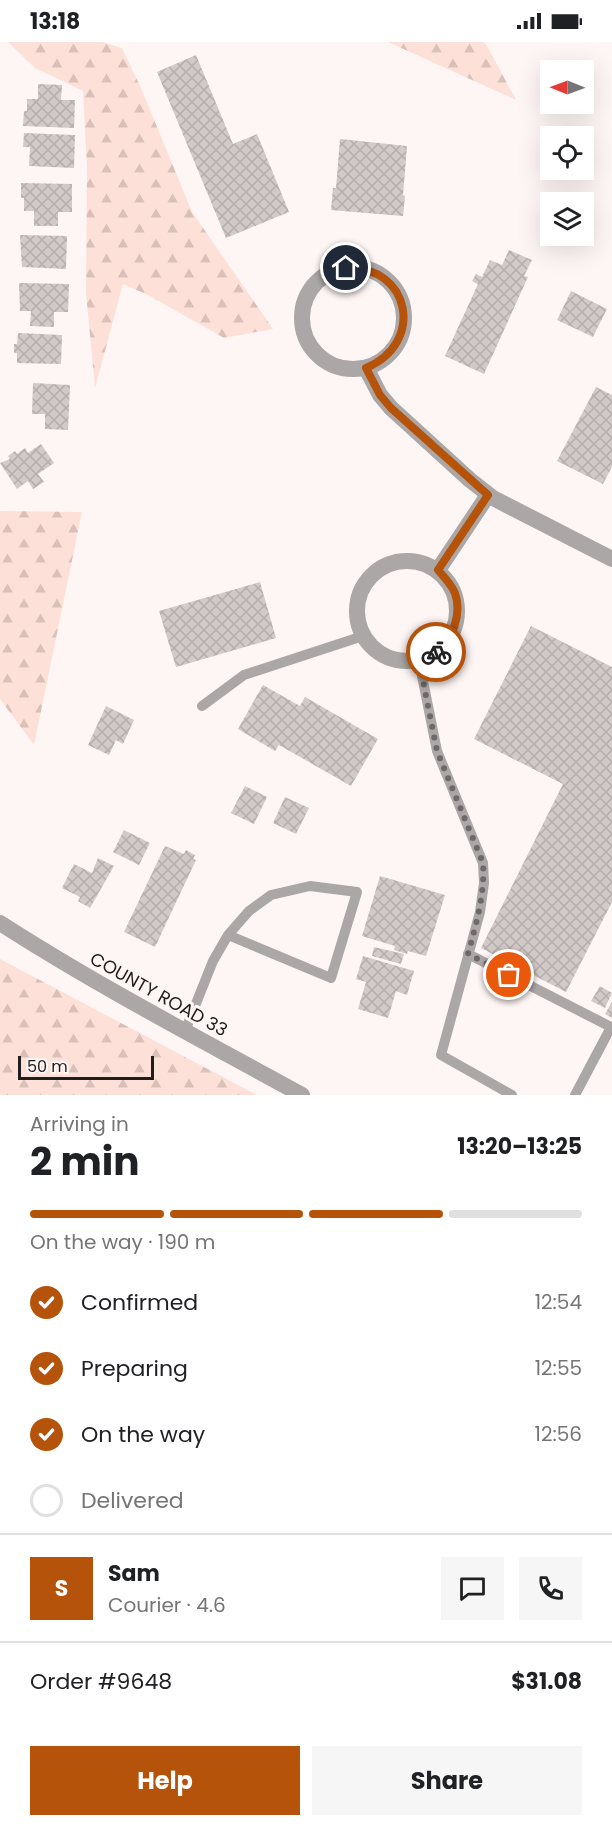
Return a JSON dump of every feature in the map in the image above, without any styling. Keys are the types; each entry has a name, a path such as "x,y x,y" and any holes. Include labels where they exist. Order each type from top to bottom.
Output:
{"street":[{"path":"346,268 371,271 382,277 395,291 403,308 404,321 397,345 383,359 366,368 339,367 327,362 312,347 304,329 304,308 312,289 321,279 346,268"},
{"path":"366,368 380,395 391,408 488,495 612,560"},
{"path":"438,570 488,495"},
{"path":"404,561 429,564 438,570 455,593 457,607 456,619 446,643 439,650 419,661 406,662 384,657 373,649 359,629 357,606 366,581 384,566 404,561"},
{"name":"COUNTY ROAD 33","path":"0,923 48,954 302,1095"}],"lane":[{"path":"202,706 244,675 363,636"},
{"path":"419,661 437,751 483,863 484,883 481,903 441,1055 512,1095"},
{"path":"185,1031 213,961 228,935 249,911 271,895 310,886 357,892 331,978 228,935"},
{"path":"468,954 611,1027 576,1095"}],"green space":[{"path":"8,42 102,42 122,48 192,212 273,329 224,338 148,295 123,284 95,388 86,293 87,168 83,91 35,68"},
{"path":"388,42 483,42 516,100"},
{"path":"0,511 82,512 34,745 0,699"},
{"path":"0,959 257,1095 0,1095"}],"building":[{"path":"196,55 233,144 257,134 289,212 226,238 157,72"},
{"path":"38,84 62,85 61,100 75,100 74,128 23,126 27,99 38,99"},
{"path":"24,133 75,135 74,168 29,166 30,147 23,147"},
{"path":"340,139 407,146 403,216 331,210 333,188 336,188"},
{"path":"21,183 72,184 72,212 58,212 58,226 34,226 34,211 24,211"},
{"path":"20,235 67,236 66,269 22,267"},
{"path":"509,250 532,260 524,276 528,277 484,374 445,356 478,284 472,281 476,274 482,277 490,260 502,265"},
{"path":"19,283 69,284 68,312 54,312 54,327 30,326 31,311 20,311"},
{"path":"571,291 607,309 593,337 557,320"},
{"path":"18,333 62,335 61,364 17,363 14,344 17,344"},
{"path":"33,383 70,385 68,430 45,429 45,414 32,414"},
{"path":"596,387 612,395 612,467 603,484 557,461"},
{"path":"41,444 54,463 38,474 44,482 33,489 28,481 17,489 0,463 10,459 8,456 15,451 17,454 25,448 28,453"},
{"path":"260,582 276,638 176,667 159,611"},
{"path":"531,626 612,667 612,902 566,992 481,948 563,784 474,739"},
{"path":"263,685 300,706 305,697 378,739 351,786 279,745 275,751 238,729"},
{"path":"106,706 134,720 123,744 116,740 109,755 88,745"},
{"path":"245,786 267,797 254,824 231,813"},
{"path":"285,797 309,808 296,834 273,823"},
{"path":"124,830 150,843 139,865 113,852"},
{"path":"165,846 184,854 186,850 195,855 193,859 196,860 155,947 124,932"},
{"path":"98,858 114,866 90,908 78,901 80,897 62,888 74,864 92,873"},
{"path":"380,876 445,895 426,956 394,950 395,946 362,936"},
{"path":"374,947 404,954 401,964 372,956"},
{"path":"363,956 414,971 407,995 396,991 388,1018 358,1009 366,982 356,979"},
{"path":"600,986 612,993 605,1008 591,1001"},
{"path":"612,1002 612,1018 605,1014"}],"way so far":[{"path":"436,652 419,661 437,751 483,863 484,883 480,912 468,954 509,975"}],"route":[{"path":"346,268 371,271 382,277 392,285 403,308 404,321 397,345 378,363 366,368 380,395 391,408 488,495 438,570 455,593 457,607 452,632 446,643 436,652"}]}
